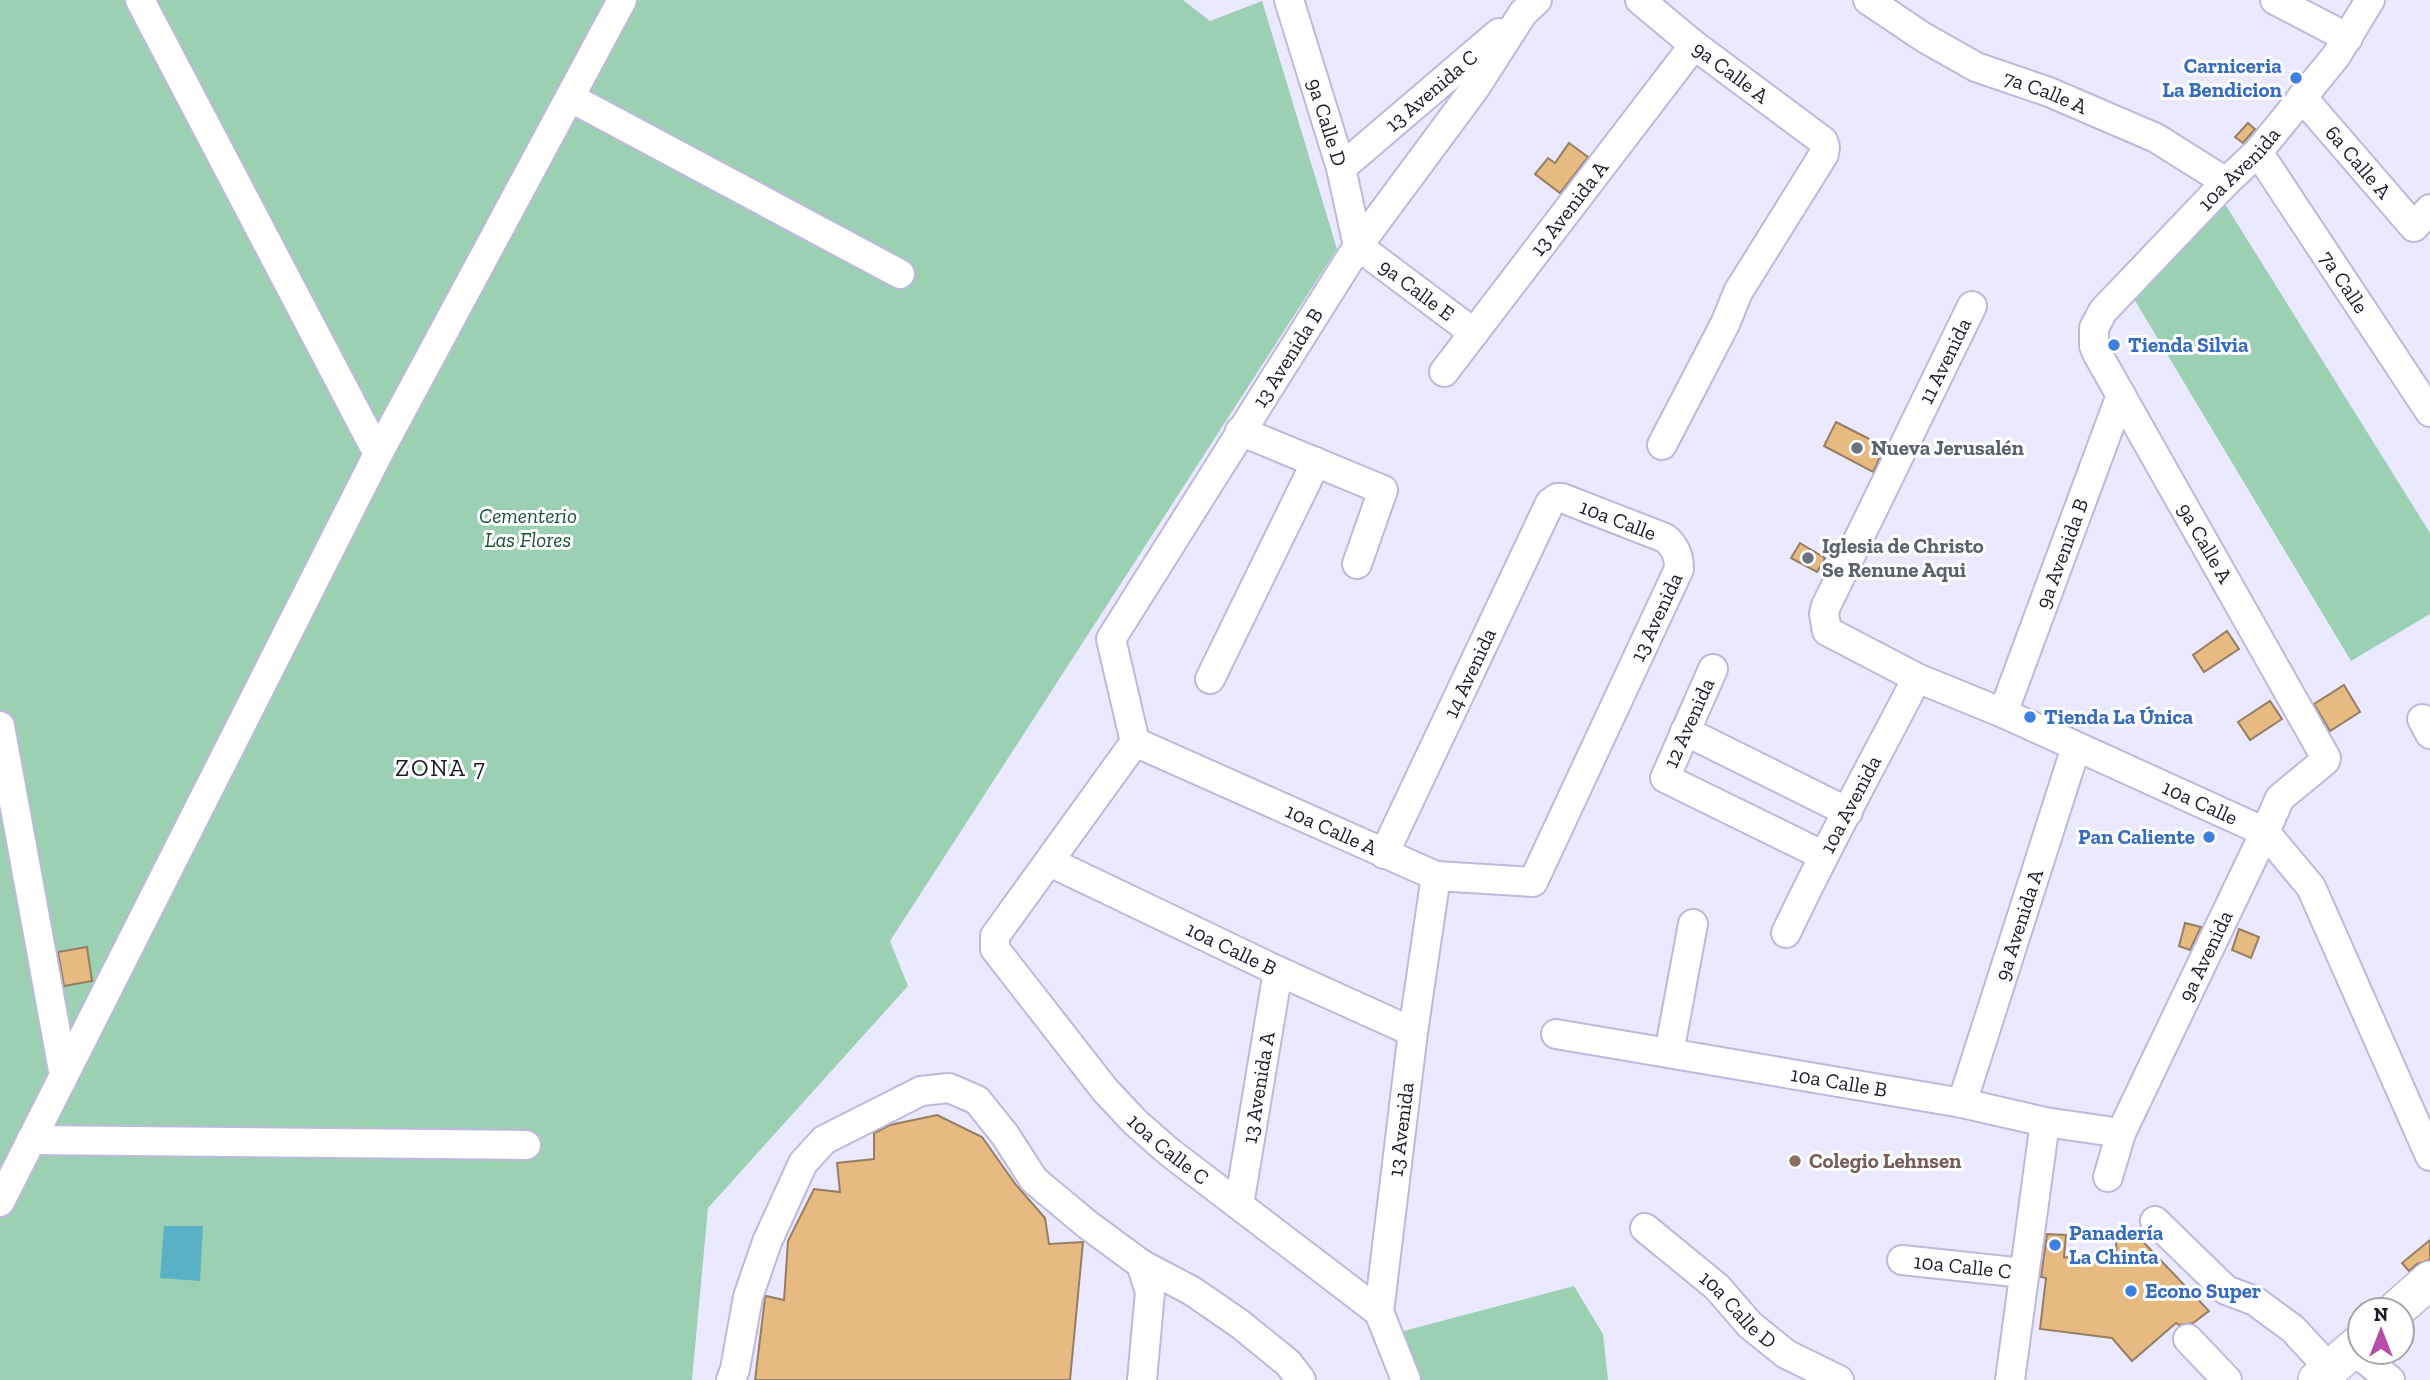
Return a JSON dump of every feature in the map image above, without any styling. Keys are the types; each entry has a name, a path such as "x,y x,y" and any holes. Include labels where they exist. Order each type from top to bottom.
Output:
{"main road":[{"path":"2412,1296 2430,1280"}],"street":[{"path":"140,0 378,454"},
{"path":"0,1202 378,454 622,0"},
{"name":"9a Calle A","path":"1640,0 1694,45 1823,141 1825,147 1824,154 1738,292 1725,324 1662,445"},
{"name":"7a Calle A","path":"1868,0 1923,37 1976,67 2049,92 2157,138 2226,182"},
{"path":"2275,0 2348,38"},
{"name":"10a Avenida","path":"2094,328 2103,311 2258,152 2348,38 2370,0"},
{"name":"9a Calle D","path":"1296,3 1341,168 1358,246"},
{"name":"13 Avenida C","path":"1341,168 1530,7"},
{"name":"13 Avenida B","path":"1135,742 1111,639 1358,246 1475,88 1530,7"},
{"name":"13 Avenida A","path":"1444,372 1694,45"},
{"name":"6a Calle A","path":"2302,97 2422,218"},
{"path":"571,98 900,274"},
{"name":"7a Calle","path":"2258,152 2430,411"},
{"name":"9a Calle E","path":"1358,246 1474,333"},
{"name":"11 Avenida","path":"1826,606 1972,306"},
{"name":"9a Calle A","path":"2094,328 2094,346 2326,754"},
{"name":"9a Avenida B","path":"2003,713 2121,395"},
{"path":"1240,430 1383,489 1357,564"},
{"path":"1210,679 1316,462"},
{"name":"10a Calle","path":"1562,498 1665,538 1671,544"},
{"name":"14 Avenida","path":"1384,854 1550,503 1562,498"},
{"name":"13 Avenida","path":"1535,879 1679,569 1677,551 1671,544"},
{"name":"10a Calle","path":"1826,606 1824,614 1827,631 1917,678 2003,713 2265,832 2311,887 2430,1156"},
{"name":"12 Avenida","path":"1713,668 1665,780 1822,855"},
{"name":"10a Avenida","path":"1786,933 1822,855 1848,812 1917,678"},
{"path":"0,726 64,1076"},
{"path":"1685,731 1848,812"},
{"path":"1050,862 1135,742"},
{"name":"10a Calle A","path":"1135,742 1436,876 1528,883 1535,879"},
{"name":"9a Avenida A","path":"1962,1103 2076,747"},
{"name":"9a Avenida","path":"2108,1177 2121,1133 2280,797 2325,761 2326,754"},
{"name":"10a Calle C","path":"1050,862 995,936 995,949 1120,1106 1168,1151 1379,1312"},
{"name":"10a Calle B","path":"1050,862 1413,1032"},
{"name":"13 Avenida","path":"1406,1380 1379,1312 1413,1032 1436,876"},
{"path":"1669,1053 1693,924"},
{"name":"13 Avenida A","path":"1239,1205 1278,971"},
{"name":"10a Calle B","path":"1556,1034 1962,1103 2045,1122 2121,1133"},
{"path":"731,1380 748,1297 767,1242 803,1163 824,1140 921,1091 949,1088 977,1100 1034,1180 1088,1225 1141,1264 1192,1291 1240,1324 1289,1363 1301,1380"},
{"path":"2010,1380 2045,1122"},
{"path":"32,1140 526,1145"},
{"path":"2155,1221 2226,1290 2255,1301 2340,1360 2390,1380"},
{"name":"10a Calle D","path":"1645,1228 1717,1287 1751,1325 1786,1354 1839,1380"},
{"name":"10a Calle C","path":"1902,1260 2024,1273"},
{"path":"1141,1264 1150,1292 1142,1380"},
{"path":"2188,1339 2227,1380"}],"green space":[{"name":"Cementerio Las Flores","path":"0,0 1183,0 1210,21 1262,1 1337,249 890,941 908,986 708,1208 692,1380 0,1380"},
{"path":"2220,196 2430,533 2430,614 2351,661 2134,299 2167,251"},
{"path":"1574,1286 1603,1334 1608,1380 1416,1380 1396,1333"}],"water":[{"path":"164,1226 203,1226 200,1281 160,1278"}],"building":[{"path":"2248,123 2255,129 2243,143 2235,137"},
{"path":"1569,143 1588,157 1560,193 1535,174 1548,158 1555,163"},
{"name":"Nueva Jerusalén","path":"1836,422 1885,447 1873,472 1824,446"},
{"name":"Iglesia de Christo Se Renune Aqui","path":"1800,543 1825,558 1817,572 1791,558"},
{"path":"2227,631 2239,649 2204,672 2193,655"},
{"path":"2344,685 2360,712 2330,731 2314,704"},
{"path":"2270,701 2282,719 2250,740 2238,722"},
{"path":"2185,923 2201,927 2190,950 2179,946"},
{"path":"2239,929 2259,937 2251,958 2232,950"},
{"path":"87,947 92,981 64,986 58,952"},
{"path":"937,1115 982,1137 1016,1185 1045,1218 1049,1244 1083,1242 1070,1380 755,1380 765,1298 784,1300 788,1241 814,1189 840,1192 837,1163 874,1159 874,1133 890,1125"},
{"path":"2131,1229 2209,1311 2193,1323 2176,1323 2132,1361 2112,1338 2040,1329 2046,1278 2041,1277 2047,1234 2066,1235 2064,1257 2117,1263 2116,1242"},
{"path":"2430,1240 2430,1260 2417,1264 2409,1271 2402,1263"}],"place":[{"name":"Carniceria La Bendicion","path":"2296,78"},
{"name":"Tienda Silvia","path":"2114,345"},
{"name":"Nueva Jerusalén","path":"1857,448"},
{"name":"Iglesia de Christo Se Renune Aqui","path":"1808,558"},
{"name":"Tienda La Única","path":"2030,717"},
{"name":"Pan Caliente","path":"2209,837"},
{"name":"Colegio Lehnsen","path":"1795,1161"},
{"name":"Panadería La Chinta","path":"2055,1245"},
{"name":"Econo Super","path":"2131,1291"}],"district":[{"name":"ZONA 7","path":"441,768"}]}
